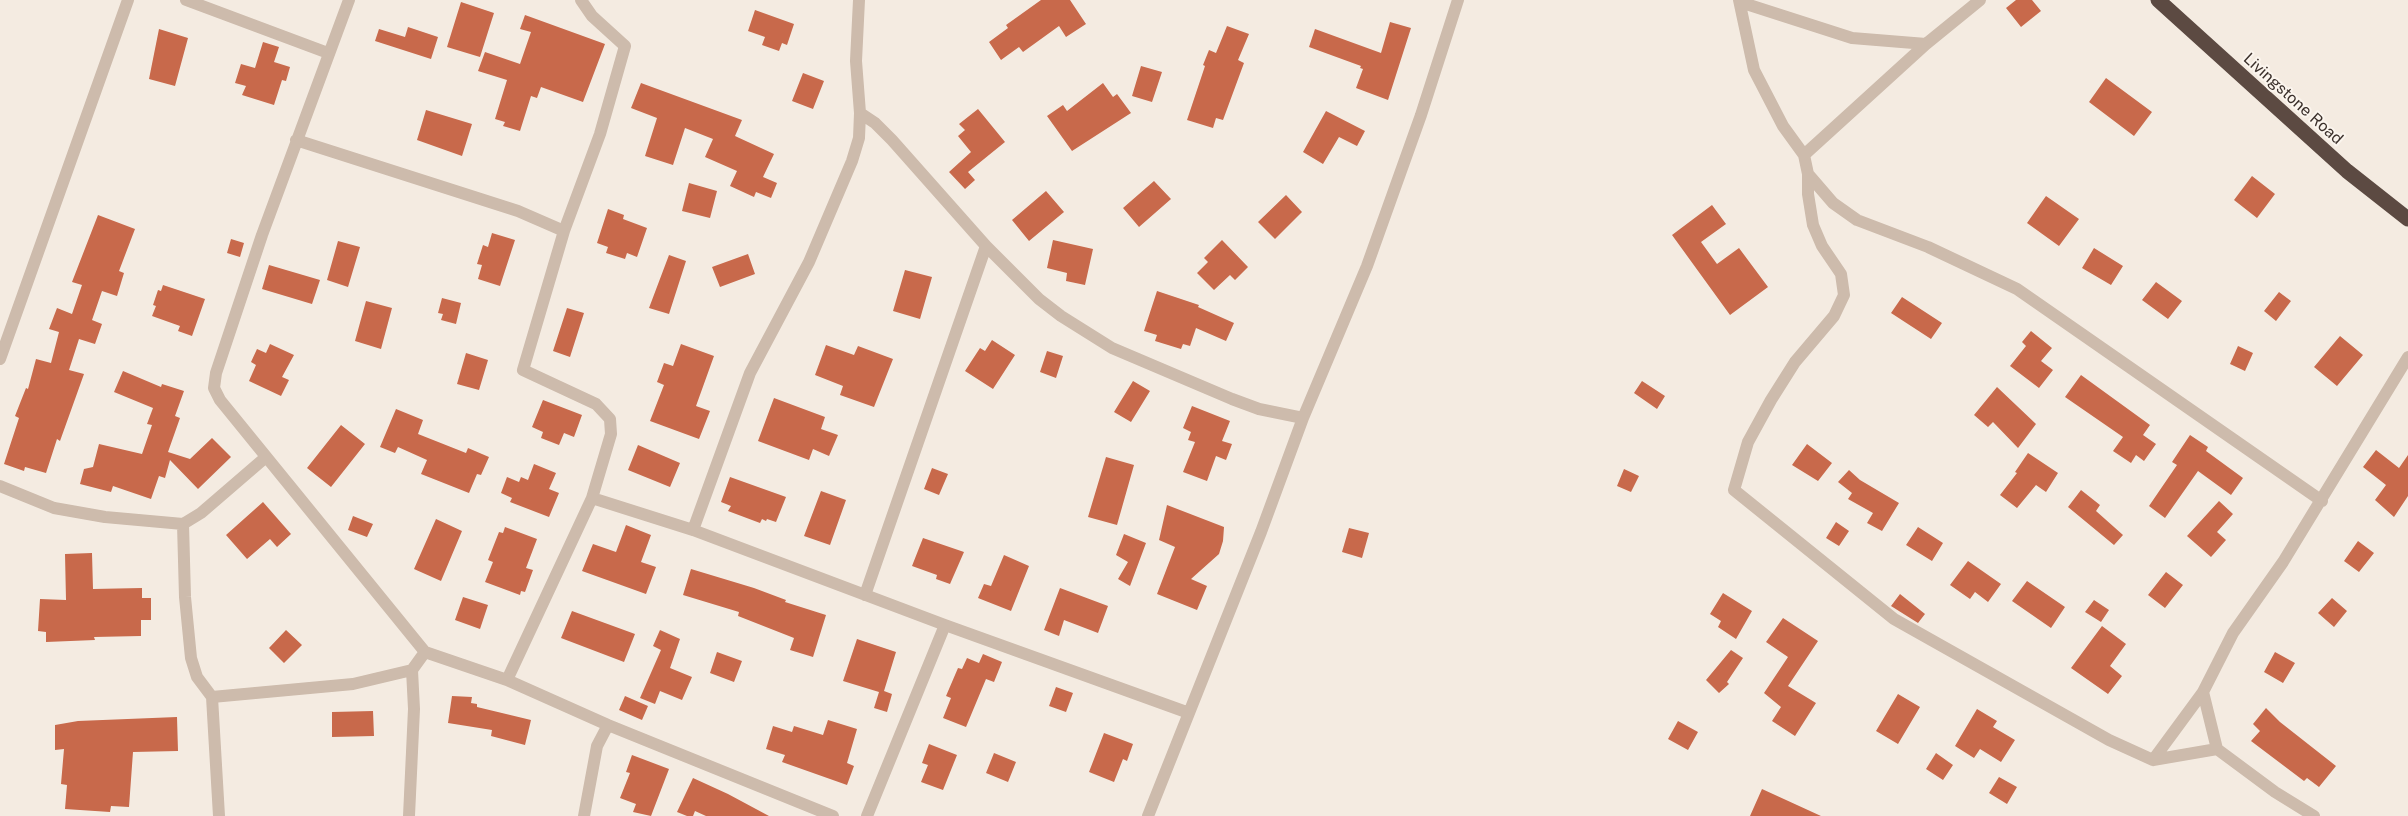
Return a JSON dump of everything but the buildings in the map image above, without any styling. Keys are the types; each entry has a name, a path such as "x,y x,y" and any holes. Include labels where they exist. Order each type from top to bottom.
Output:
{"highway":[{"name":"Livingstone Road","path":"2158,0 2348,171 2408,220"}],"street":[{"path":"0,359 128,0"},
{"path":"186,0 328,53"},
{"path":"349,0 258,244 216,373 214,388 220,400 425,652 507,680 608,725 833,816"},
{"path":"507,680 592,498 611,434 610,419 596,404 523,370 564,231 600,134 625,46 592,16 581,0"},
{"path":"693,530 750,373 809,262 860,138 856,62 859,0"},
{"path":"1148,816 1261,532 1303,418 1367,266 1421,115 1458,0"},
{"path":"1804,155 1926,44 1980,0"},
{"path":"1926,44 1852,38 1740,1 1754,70 1783,126 1804,155 1808,174 1808,194 1813,225 1822,246 1841,274 1844,295 1834,316 1795,362 1771,400 1748,442 1734,490 1894,619 2110,740 2153,760 2218,749"},
{"path":"860,113 875,123 892,140 986,246 1039,299 1061,316 1112,348 1232,400 1259,409 1303,418"},
{"path":"296,140 518,211 564,231"},
{"path":"1808,174 1833,203 1857,220 1928,246 2016,289 2322,501"},
{"path":"865,595 986,246"},
{"path":"2153,760 2203,692 2233,633 2284,562 2408,357"},
{"path":"0,486 54,508 105,517 183,524 201,513 266,457"},
{"path":"592,498 693,530 945,625 1189,713"},
{"path":"183,524 185,597 191,658 197,677 212,698 219,816"},
{"path":"867,816 945,625"},
{"path":"409,816 414,709 412,670 425,652"},
{"path":"212,698 354,684 412,670"},
{"path":"2203,692 2218,749 2275,792 2314,816"},
{"path":"584,816 597,746 608,725"}]}
